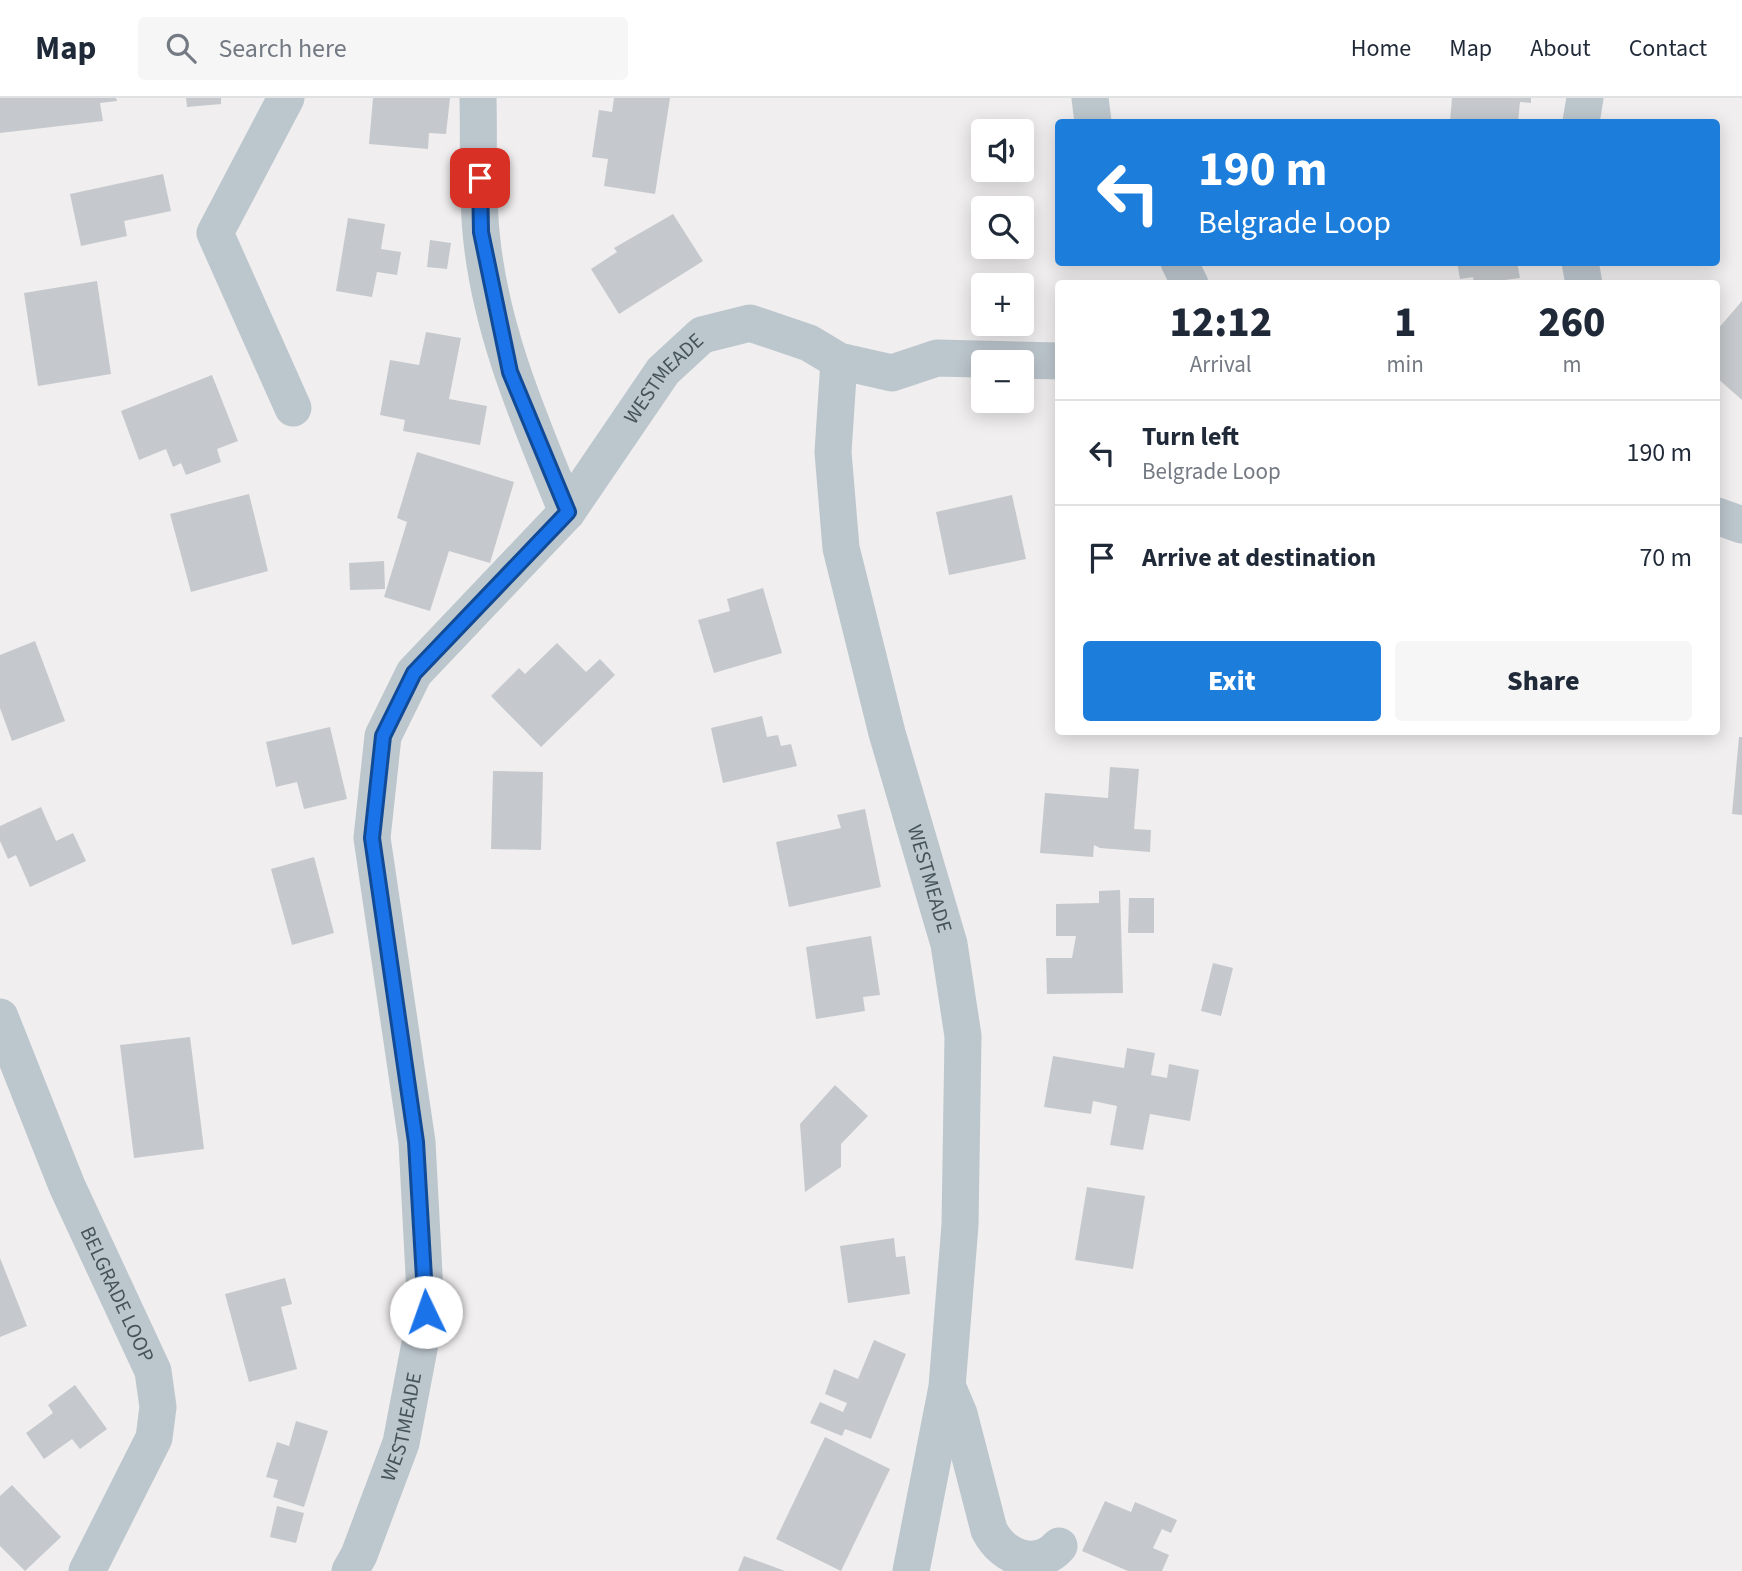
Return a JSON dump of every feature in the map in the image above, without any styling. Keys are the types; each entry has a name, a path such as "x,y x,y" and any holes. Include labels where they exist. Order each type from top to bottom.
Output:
{"street":[{"path":"286,98 215,233 293,408"},
{"path":"478,98 481,232 493,299 510,372 568,512"},
{"path":"1090,98 1093,119"},
{"path":"1582,119 1585,98"},
{"name":"WESTMEADE","path":"350,1571 359,1555 401,1443 426,1312 416,1142 372,838 383,736 414,673 568,512 663,371 702,335 750,323 809,343 839,361 833,452 841,548 887,733 949,944 963,1036 960,1225 947,1387 911,1571"},
{"path":"839,361 892,373 937,358 1055,360"},
{"path":"1720,517 1742,525"},
{"name":"BELGRADE LOOP","path":"0,1017 67,1186 153,1371 158,1407 155,1438 87,1571"},
{"path":"947,1387 960,1414 989,1530 997,1546 1012,1556 1038,1562 1052,1555 1059,1546"}],"building":[{"path":"0,98 116,98 117,101 100,103 103,121 0,133"},
{"path":"186,98 221,98 221,104 187,107"},
{"path":"373,98 450,98 446,134 429,133 428,149 369,144"},
{"path":"614,98 670,98 655,194 604,186 608,159 592,157 599,110 612,112"},
{"path":"1452,98 1531,98 1531,103 1520,102 1518,119 1450,119"},
{"path":"163,174 171,211 124,221 127,236 81,246 70,194"},
{"path":"673,214 703,261 619,314 591,269 617,252 614,248"},
{"path":"348,218 385,224 381,249 401,252 397,275 377,272 372,297 336,291"},
{"path":"430,240 451,243 447,269 427,267"},
{"path":"1458,266 1518,266 1520,278 1473,280 1473,277 1460,279"},
{"path":"97,281 111,374 38,386 24,293"},
{"path":"1742,301 1742,400 1720,381 1720,327"},
{"path":"426,332 461,338 449,399 487,406 480,445 403,431 405,420 380,415 390,360 419,365"},
{"path":"212,375 238,441 217,449 221,462 186,475 181,463 173,467 166,449 139,460 121,411"},
{"path":"417,452 514,482 490,563 449,551 430,611 384,597 407,522 397,518"},
{"path":"249,494 268,571 191,592 170,514"},
{"path":"1012,495 1026,559 949,575 936,512"},
{"path":"384,561 385,589 350,590 349,563"},
{"path":"763,588 782,653 714,673 698,620 730,611 727,599"},
{"path":"35,641 65,721 12,741 0,708 0,655"},
{"path":"557,643 586,672 600,659 615,675 541,747 491,696 519,668 525,674"},
{"path":"762,716 767,737 778,735 781,746 791,744 797,766 723,783 711,728"},
{"path":"330,727 347,799 304,809 297,782 276,787 266,742"},
{"path":"1739,737 1742,737 1742,815 1732,814"},
{"path":"1110,767 1139,769 1134,829 1151,830 1150,852 1100,848 1094,845 1093,857 1040,853 1045,793 1108,798"},
{"path":"493,771 543,772 541,850 491,849"},
{"path":"41,807 56,841 73,833 86,861 30,887 16,855 8,859 0,841 0,826"},
{"path":"865,809 881,887 789,907 776,842 841,828 837,815"},
{"path":"314,857 334,933 292,945 271,869"},
{"path":"1120,890 1123,993 1047,994 1046,958 1072,958 1076,936 1056,936 1056,904 1099,903 1099,891"},
{"path":"1129,898 1154,898 1154,933 1128,933"},
{"path":"871,936 880,995 863,997 865,1011 816,1019 806,947"},
{"path":"1213,963 1233,968 1221,1016 1201,1011"},
{"path":"190,1037 204,1149 134,1158 120,1045"},
{"path":"1127,1048 1155,1053 1151,1075 1167,1078 1169,1064 1199,1070 1190,1121 1150,1114 1143,1150 1110,1145 1117,1106 1093,1101 1091,1114 1044,1107 1053,1056 1124,1068"},
{"path":"835,1085 868,1116 841,1144 841,1167 805,1192 800,1124"},
{"path":"1087,1187 1145,1196 1133,1269 1075,1260"},
{"path":"894,1238 896,1257 905,1256 910,1294 848,1303 840,1246"},
{"path":"0,1258 27,1326 0,1337"},
{"path":"285,1278 292,1304 281,1307 297,1369 249,1382 225,1294"},
{"path":"874,1340 906,1354 871,1439 845,1429 842,1436 810,1423 820,1402 843,1412 847,1403 825,1394 834,1369 858,1379"},
{"path":"75,1385 107,1429 80,1449 72,1439 44,1459 26,1433 53,1413 48,1405"},
{"path":"296,1421 328,1431 304,1507 273,1497 278,1480 266,1477 277,1442 289,1446"},
{"path":"825,1437 890,1469 841,1571 776,1539"},
{"path":"12,1485 61,1537 25,1571 0,1546 0,1496"},
{"path":"1105,1501 1131,1512 1135,1502 1177,1520 1171,1533 1162,1529 1153,1548 1169,1555 1162,1571 1128,1571 1082,1551"},
{"path":"277,1506 304,1513 296,1543 270,1537"},
{"path":"744,1556 785,1571 738,1571"}],"route":[{"path":"426,1312 416,1142 372,838 383,736 414,673 568,512 510,372 481,232 480,178"}]}
